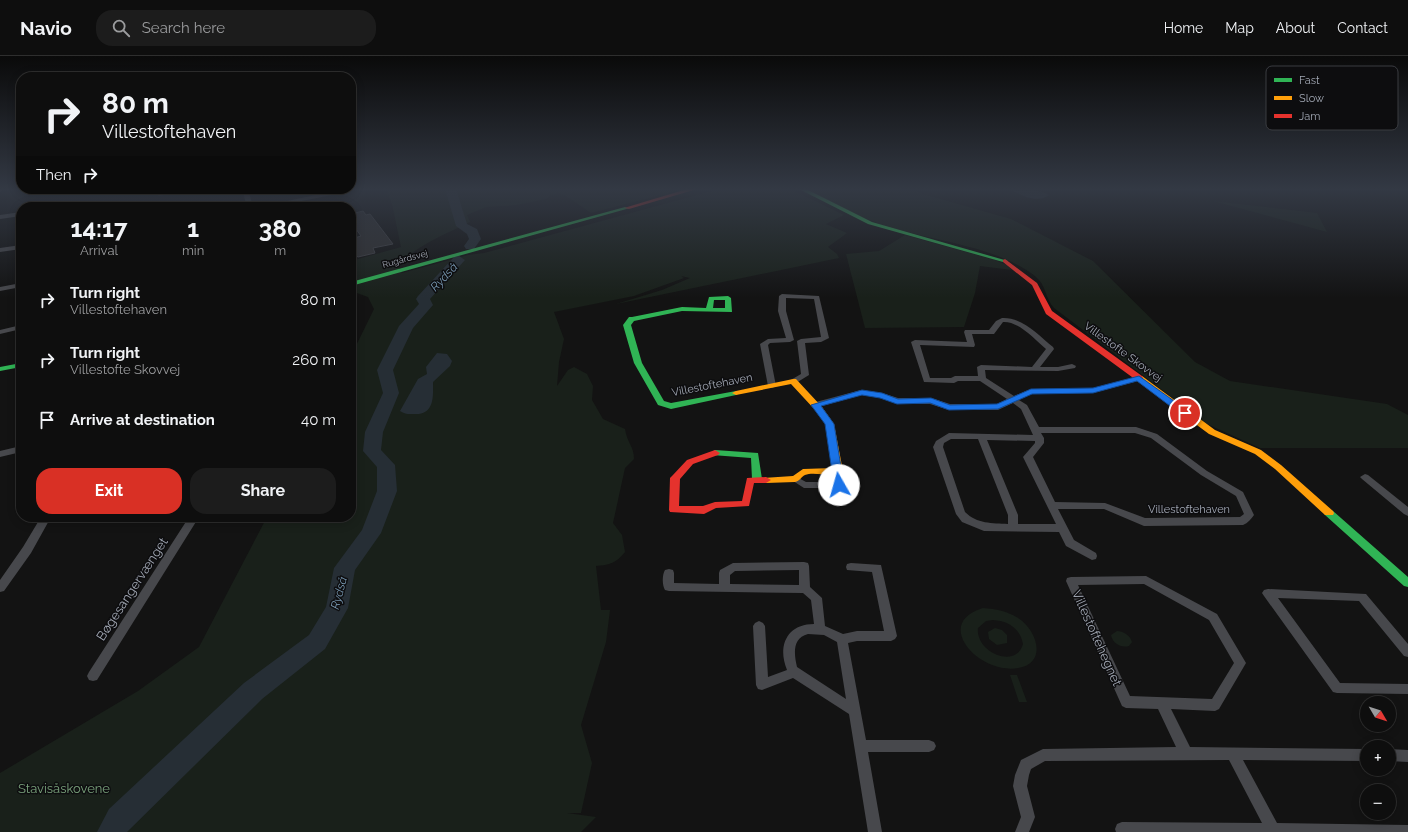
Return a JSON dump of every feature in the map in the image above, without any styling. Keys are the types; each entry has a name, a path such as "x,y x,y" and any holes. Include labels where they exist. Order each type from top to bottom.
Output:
{"street":[{"name":"Rugårdsvej","path":"356,283 567,225"},
{"name":"Villestofte Skovvej","path":"881,225 995,257 1009,263 1035,284 1049,312 1212,432 1258,452 1278,466 1408,583"},
{"path":"0,250 16,248"},
{"path":"0,289 16,287"},
{"path":"757,479 755,455 714,453 708,455 690,462 675,478 674,510 704,510 715,505 746,504 750,480 795,479 804,485 839,485 830,424 793,381 805,375 801,341 821,340 825,338 817,297 782,296 782,311 790,340 768,341 764,344 772,386"},
{"name":"Villestoftehaven","path":"709,310 682,308 632,319 627,325 638,363 661,403 671,406 793,381"},
{"path":"1034,369 1050,349 1018,323 1010,320 1002,320 998,322 991,332 968,332 971,345 915,342 927,380 954,382 955,378 982,379 1024,407 1038,434 1040,443 1028,457 1053,505 1070,543 1092,556"},
{"path":"0,332 16,328"},
{"path":"0,369 16,366"},
{"path":"982,379 981,367 1058,369 1072,366"},
{"path":"815,405 862,392 877,394 897,402 931,401 949,407 998,407 1031,391 1093,390 1139,378"},
{"name":"Villestoftehaven","path":"1053,505 1105,506 1144,522 1243,521 1249,515 1240,494 1204,474 1154,436 1136,430 981,437 949,436 940,440 938,446 961,514 966,519 984,527 1063,528"},
{"path":"981,437 1013,515 1013,528"},
{"path":"0,454 16,450"},
{"path":"795,479 803,472 838,471"},
{"path":"1365,477 1408,512"},
{"path":"0,588 27,550 43,522"},
{"name":"Bøgesangervænget","path":"93,676 191,522"},
{"path":"725,588 724,573 733,567 804,566 805,589"},
{"path":"842,640 857,636 891,636 877,568 851,567"},
{"path":"669,573 669,587 805,589 816,598 820,629"},
{"name":"Villestoftehegnet","path":"1146,580 1213,617 1240,663 1215,705 1162,703 1126,702 1071,581 1146,580"},
{"path":"1408,652 1362,597 1268,593 1337,688 1408,689"},
{"path":"759,626 762,685 794,672"},
{"path":"854,711 794,672 790,666 788,644 793,635 801,630 820,629 830,631 842,640 875,832"},
{"path":"1162,703 1186,754"},
{"path":"861,746 930,746"},
{"path":"1234,754 1274,831"},
{"path":"1022,832 1028,817 1020,786 1022,775 1026,765 1043,755 1360,755"},
{"path":"1396,755 1408,756"},
{"path":"1122,829 1408,832"}],"green space":[{"name":"Stavisåskovene","path":"396,225 463,225 431,241 413,252 398,266 402,273 468,255 484,253 586,225 829,225 847,233 828,247 837,254 839,258 616,304 662,290 690,278 681,276 684,278 634,296 554,312 564,339 559,362 557,386 568,370 574,367 587,374 593,386 592,400 603,419 625,429 634,455 634,459 625,468 613,523 622,535 625,552 619,559 612,563 596,566 601,610 610,610 606,642 581,725 592,763 581,813 567,813 596,817 581,832 0,832 0,773 138,691 199,647 264,522 356,522 356,346 374,309 368,297 356,293 356,260 401,247"},
{"path":"884,225 1023,225 1093,261 1195,362 1230,381 1387,404 1408,415 1408,448 1260,448 1207,424 1054,308 1039,280 1019,266 1000,257 979,250"},
{"path":"1302,225 1323,225 1327,232"},
{"path":"905,235 995,260 1007,265 1012,270 980,266 975,293 964,327 865,328 846,254 879,251"},
{"path":"983,608 1001,611 1018,618 1025,623 1034,638 1036,653 1033,660 1027,665 1018,668 1003,668 989,664 976,656 967,646 961,635 961,625 968,615","holes":["986,621 998,621 1012,626 1021,638 1023,644 1019,652 1013,656 1005,657 997,655 989,650 979,637 978,628"]},
{"path":"995,628 1002,630 1007,635 1007,643 997,645 989,639 988,632"},
{"path":"1117,631 1130,637 1132,642 1129,646 1120,646 1115,643 1111,635"},
{"path":"1010,675 1017,675 1027,702 1019,702"}],"shaded area":[{"path":"437,353 447,354 452,361 450,366 433,382 433,398 430,407 427,411 416,414 406,414 400,411 418,379 427,374 426,367"}],"building":[{"path":"356,225 379,225 393,244 373,248 375,253 358,257 356,256 356,238 361,236 356,229"}],"waterway":[{"name":"Rydså","path":"462,225 473,232 475,239 470,246"},
{"name":"Rydså","path":"111,832 119,819 253,691 317,642 337,608 345,568 371,533 387,491 386,465 372,451 374,432 391,393 385,370 406,326 426,305 423,299 459,260"}],"traffic: fast":[{"path":"356,283 564,225"},
{"path":"878,225 1005,261"},
{"path":"709,310 729,310 728,298 711,298 709,310 682,309 632,319 627,325 638,363 661,403 671,406 736,393"},
{"path":"0,369 16,366"},
{"path":"715,453 755,455 757,479"},
{"path":"1329,513 1408,583"}],"traffic: slow":[{"path":"1139,378 1212,432 1258,452 1278,467 1329,513"},
{"path":"736,393 793,381 819,409 830,424 838,471 803,472 795,479 766,480"}],"traffic: jam":[{"path":"1005,261 1035,284 1049,312 1139,378"},
{"path":"715,453 690,462 675,478 674,510 704,510 715,505 746,504 750,480 766,480"}],"route":[{"path":"839,485 839,476 830,424 815,405 862,392 873,393 897,402 931,401 949,407 998,407 1031,391 1093,390 1139,378 1185,413"}]}
